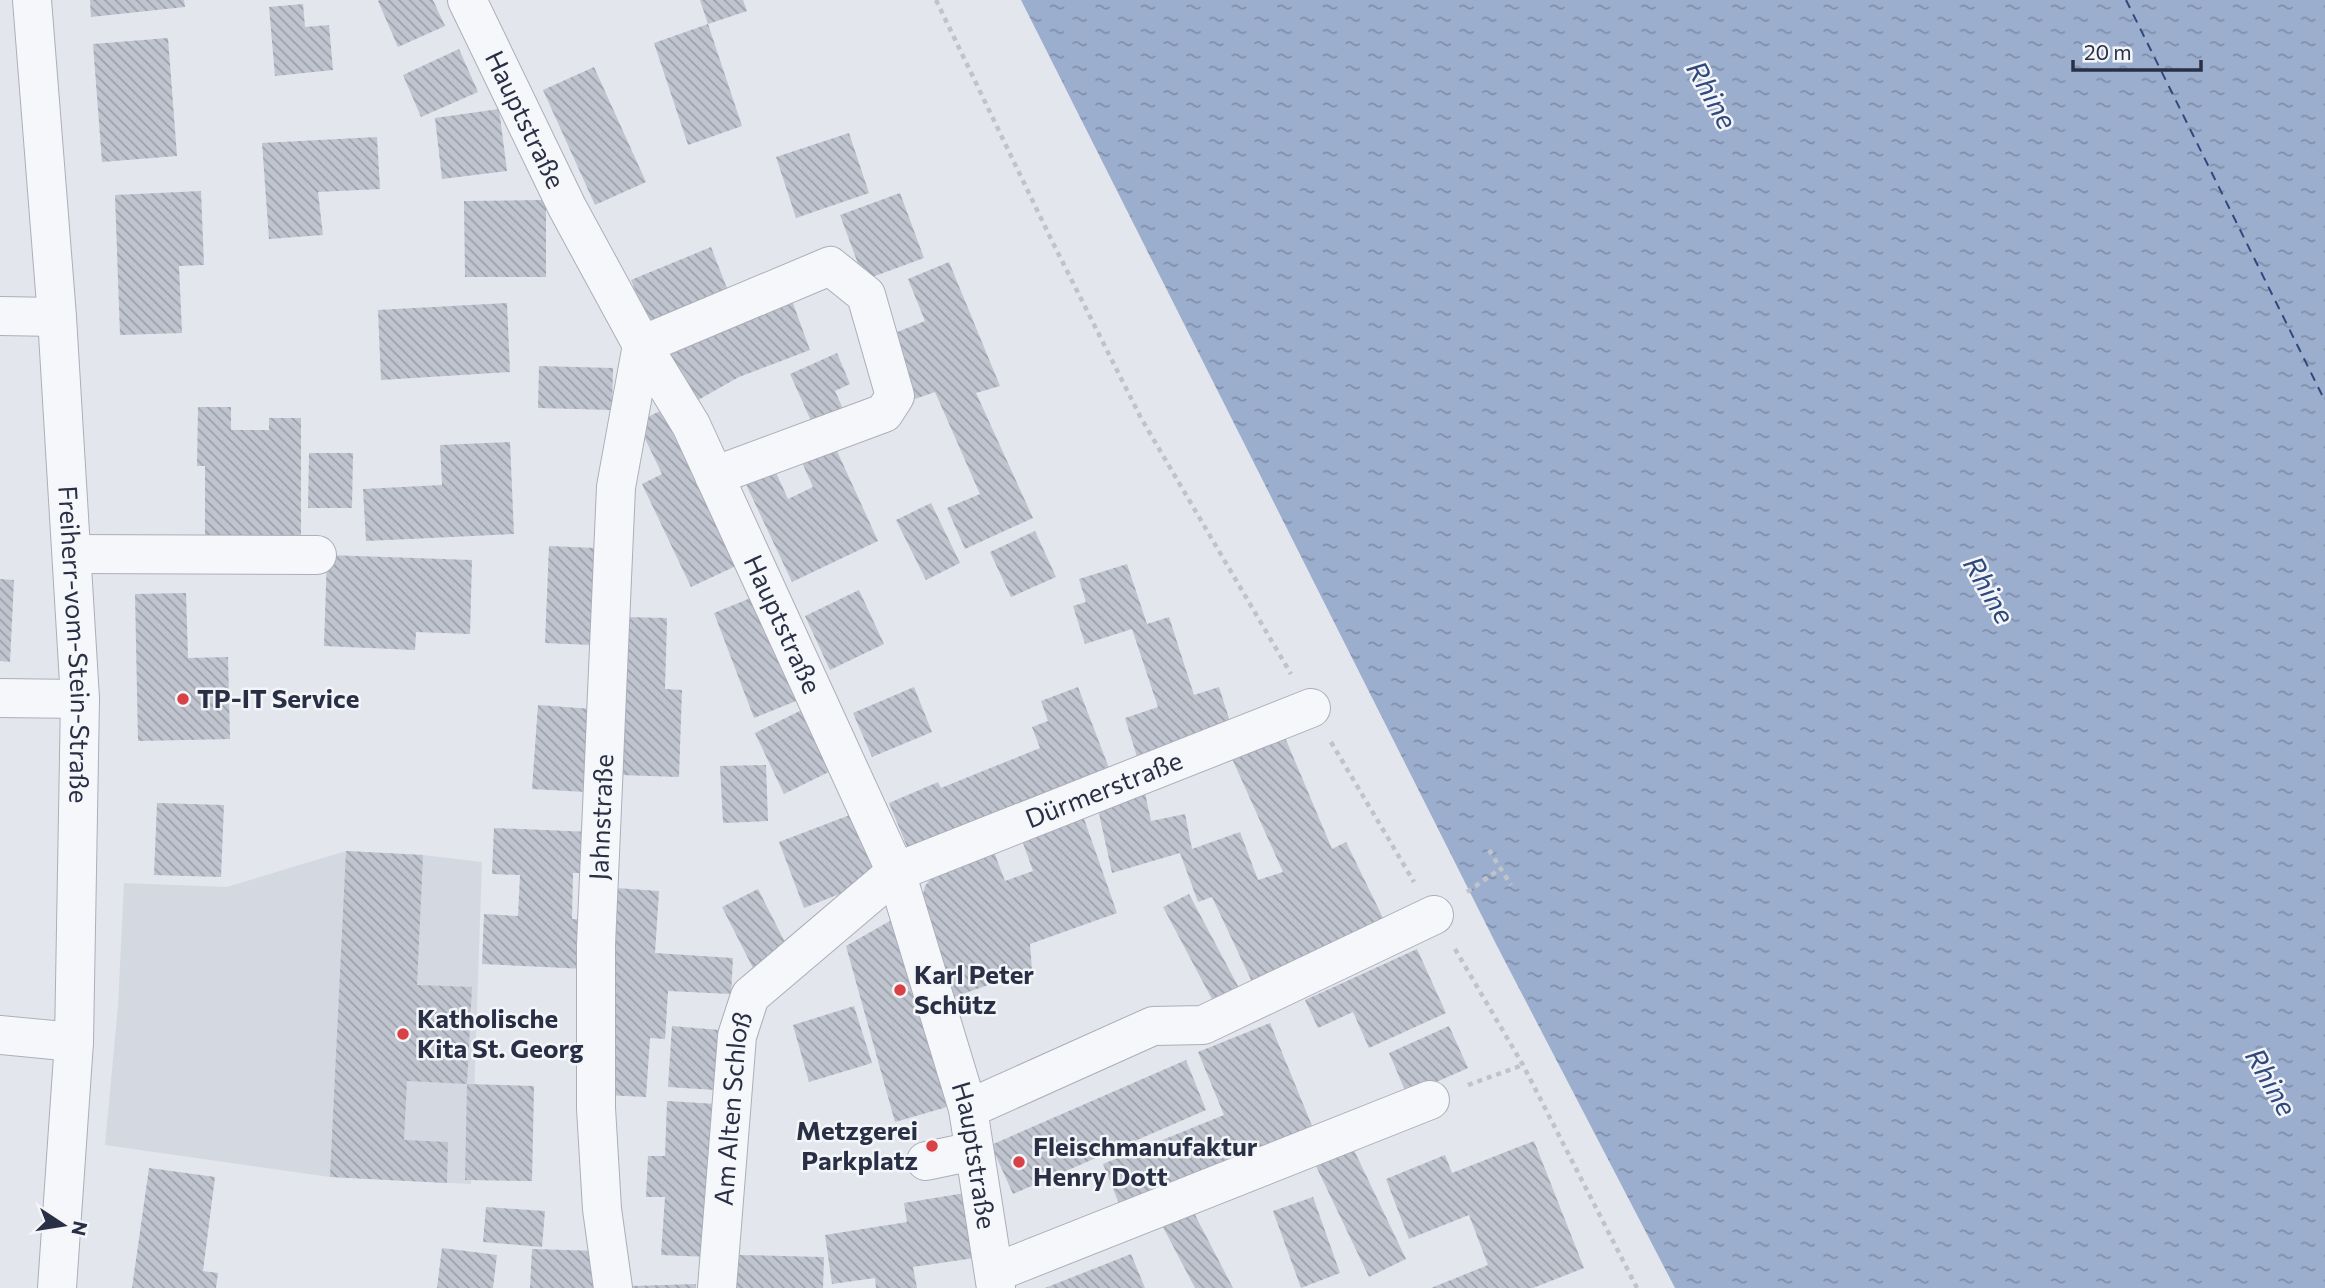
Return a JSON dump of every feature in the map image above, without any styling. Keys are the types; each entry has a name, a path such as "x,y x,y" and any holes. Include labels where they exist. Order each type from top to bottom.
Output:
{"street":[{"name":"Freiherr-vom-Stein-Straße","path":"32,0 57,317 80,699 74,1042 57,1288"},
{"name":"Hauptstraße","path":"467,0 567,207 642,345 691,425 896,872 968,1110 995,1281"},
{"path":"642,345 830,266 866,295 895,396 884,413 714,476"},
{"path":"0,316 57,317"},
{"name":"Jahnstraße","path":"613,1288 603,1209 596,1108 596,945 616,487 642,345"},
{"path":"72,554 317,555"},
{"path":"0,698 80,699"},
{"name":"Dürmerstraße","path":"896,872 1311,708"},
{"name":"Am Alten Schloß","path":"717,1288 737,1036 750,996 896,872"},
{"path":"968,1110 1153,1026 1203,1025 1434,915"},
{"path":"0,1035 74,1042"},
{"path":"995,1281 1430,1100"},
{"path":"926,1161 974,1150"}],"path":[{"path":"936,0 1141,418 1523,1065 1637,1288"},
{"path":"1489,850 1511,885"},
{"path":"1430,1100 1523,1065"}],"shaded area":[{"path":"346,851 423,855 482,862 471,1184 330,1177 105,1145 118,1006 124,883 227,887"}],"water":[{"name":"Rhine","path":"1021,0 2325,0 2325,1288 1675,1288 1496,944"}],"building":[{"path":"90,0 184,0 185,7 91,17"},
{"path":"433,0 445,26 398,47 378,1"},
{"path":"700,0 743,0 747,11 708,24"},
{"path":"303,4 305,27 329,25 333,70 275,76 269,7"},
{"path":"708,24 742,126 688,145 654,43"},
{"path":"168,38 177,156 102,162 93,44"},
{"path":"459,49 478,92 421,117 403,75"},
{"path":"594,67 646,182 595,205 543,90"},
{"path":"499,109 507,171 442,179 435,118"},
{"path":"849,133 869,193 796,218 776,157"},
{"path":"377,137 380,189 318,192 323,235 269,239 262,143"},
{"path":"201,191 204,265 179,266 182,333 120,335 115,195"},
{"path":"900,193 924,258 864,280 840,215"},
{"path":"546,200 546,277 465,277 464,201"},
{"path":"711,247 730,296 650,328 631,280"},
{"path":"949,262 1000,386 976,393 1033,518 965,549 947,508 980,494 935,392 906,402 882,338 925,321 908,279"},
{"path":"790,295 810,350 739,377 691,404 660,350"},
{"path":"507,303 510,372 381,380 378,310"},
{"path":"837,353 850,384 835,391 848,420 817,434 790,374"},
{"path":"539,366 613,368 612,410 538,408"},
{"path":"198,407 231,407 231,430 269,430 269,418 301,418 301,545 205,544 205,466 197,466"},
{"path":"662,410 736,566 691,587 642,484 662,474 637,422"},
{"path":"832,440 878,541 792,582 744,480 773,466 788,499 813,487 799,456"},
{"path":"510,442 514,534 366,541 363,489 442,485 440,445"},
{"path":"309,453 353,453 352,508 308,508"},
{"path":"931,503 960,563 926,580 896,520"},
{"path":"1035,531 1056,577 1011,597 990,552"},
{"path":"549,546 596,548 592,645 545,643"},
{"path":"327,555 472,560 470,634 416,632 415,650 324,646"},
{"path":"1127,564 1147,624 1169,617 1194,695 1219,687 1232,728 1138,760 1125,718 1158,707 1132,629 1085,644 1073,606 1086,602 1079,579"},
{"path":"0,579 14,580 10,662 0,661"},
{"path":"859,590 884,644 830,670 805,616"},
{"name":"TP-IT Service","path":"186,593 188,658 228,657 230,739 138,741 135,594"},
{"path":"758,595 801,699 754,718 714,613"},
{"path":"626,617 667,618 665,689 682,690 679,777 621,775"},
{"path":"914,687 932,732 872,757 853,713"},
{"path":"1078,687 1109,768 908,849 889,803 938,782 941,788 1040,748 1032,727 1048,721 1041,701"},
{"path":"538,705 592,709 586,792 532,789"},
{"path":"810,706 839,767 784,794 755,733"},
{"path":"1284,735 1332,849 1346,842 1384,920 1253,984 1212,897 1198,902 1180,853 1112,873 1097,804 1145,793 1151,821 1185,814 1192,849 1240,832 1258,880 1283,872 1230,754"},
{"path":"766,765 768,821 723,823 720,766"},
{"path":"157,803 224,805 221,877 154,875"},
{"path":"1081,810 1117,913 1030,944 1032,970 951,998 920,907 925,886 934,874 994,852 1005,881 1033,871 1019,832"},
{"path":"855,813 880,878 804,908 779,842"},
{"path":"494,828 592,832 590,873 573,873 572,919 589,920 586,969 482,964 484,914 518,916 520,875 492,874"},
{"name":"Katholische Kita St. Georg","path":"346,851 423,855 417,985 472,987 467,1084 407,1081 404,1140 448,1142 447,1183 330,1177"},
{"path":"616,888 659,891 655,953 733,958 731,994 668,991 665,1039 650,1038 646,1097 604,1095"},
{"path":"758,889 791,954 755,972 722,907"},
{"path":"1189,894 1239,988 1213,1001 1163,907"},
{"path":"895,918 947,1107 895,1122 846,946"},
{"path":"1417,949 1446,1013 1369,1048 1353,1012 1318,1028 1305,1000"},
{"path":"854,1006 872,1063 809,1082 793,1025"},
{"path":"1270,1023 1317,1138 1124,1216 1103,1164 1224,1115 1198,1052"},
{"path":"672,1026 719,1030 715,1090 668,1087"},
{"path":"1449,1026 1468,1068 1407,1095 1389,1053"},
{"path":"1186,1060 1206,1110 1013,1194 991,1145"},
{"path":"467,1084 534,1086 532,1181 465,1180"},
{"path":"667,1101 717,1104 709,1257 661,1255 665,1197 646,1197 648,1156 665,1156"},
{"path":"1534,1141 1584,1268 1533,1288 1431,1288 1488,1265 1469,1215 1409,1239 1386,1179 1445,1155 1452,1173"},
{"path":"1352,1146 1406,1259 1369,1277 1315,1164"},
{"path":"149,1168 215,1177 203,1271 218,1273 216,1288 132,1288"},
{"path":"971,1192 981,1257 913,1267 917,1288 876,1288 875,1278 832,1284 825,1235 907,1222 904,1203"},
{"path":"1313,1197 1340,1273 1301,1288 1273,1211"},
{"path":"486,1207 545,1211 542,1247 483,1242"},
{"path":"1193,1211 1233,1288 1195,1288 1163,1227"},
{"path":"442,1248 497,1255 493,1288 437,1288"},
{"path":"532,1249 600,1251 599,1288 530,1288"},
{"path":"1131,1254 1145,1288 1045,1288"},
{"path":"737,1255 824,1257 823,1288 736,1288"},
{"path":"696,1284 696,1288 632,1288 632,1286"}],"ferry route":[{"path":"2126,0 2325,401"}],"place":[{"name":"TP-IT Service","path":"183,699"},
{"name":"Karl Peter Schütz","path":"900,990"},
{"name":"Katholische Kita St. Georg","path":"403,1034"},
{"name":"Metzgerei Parkplatz","path":"932,1146"},
{"name":"Fleischmanufaktur Henry Dott","path":"1019,1162"}]}
